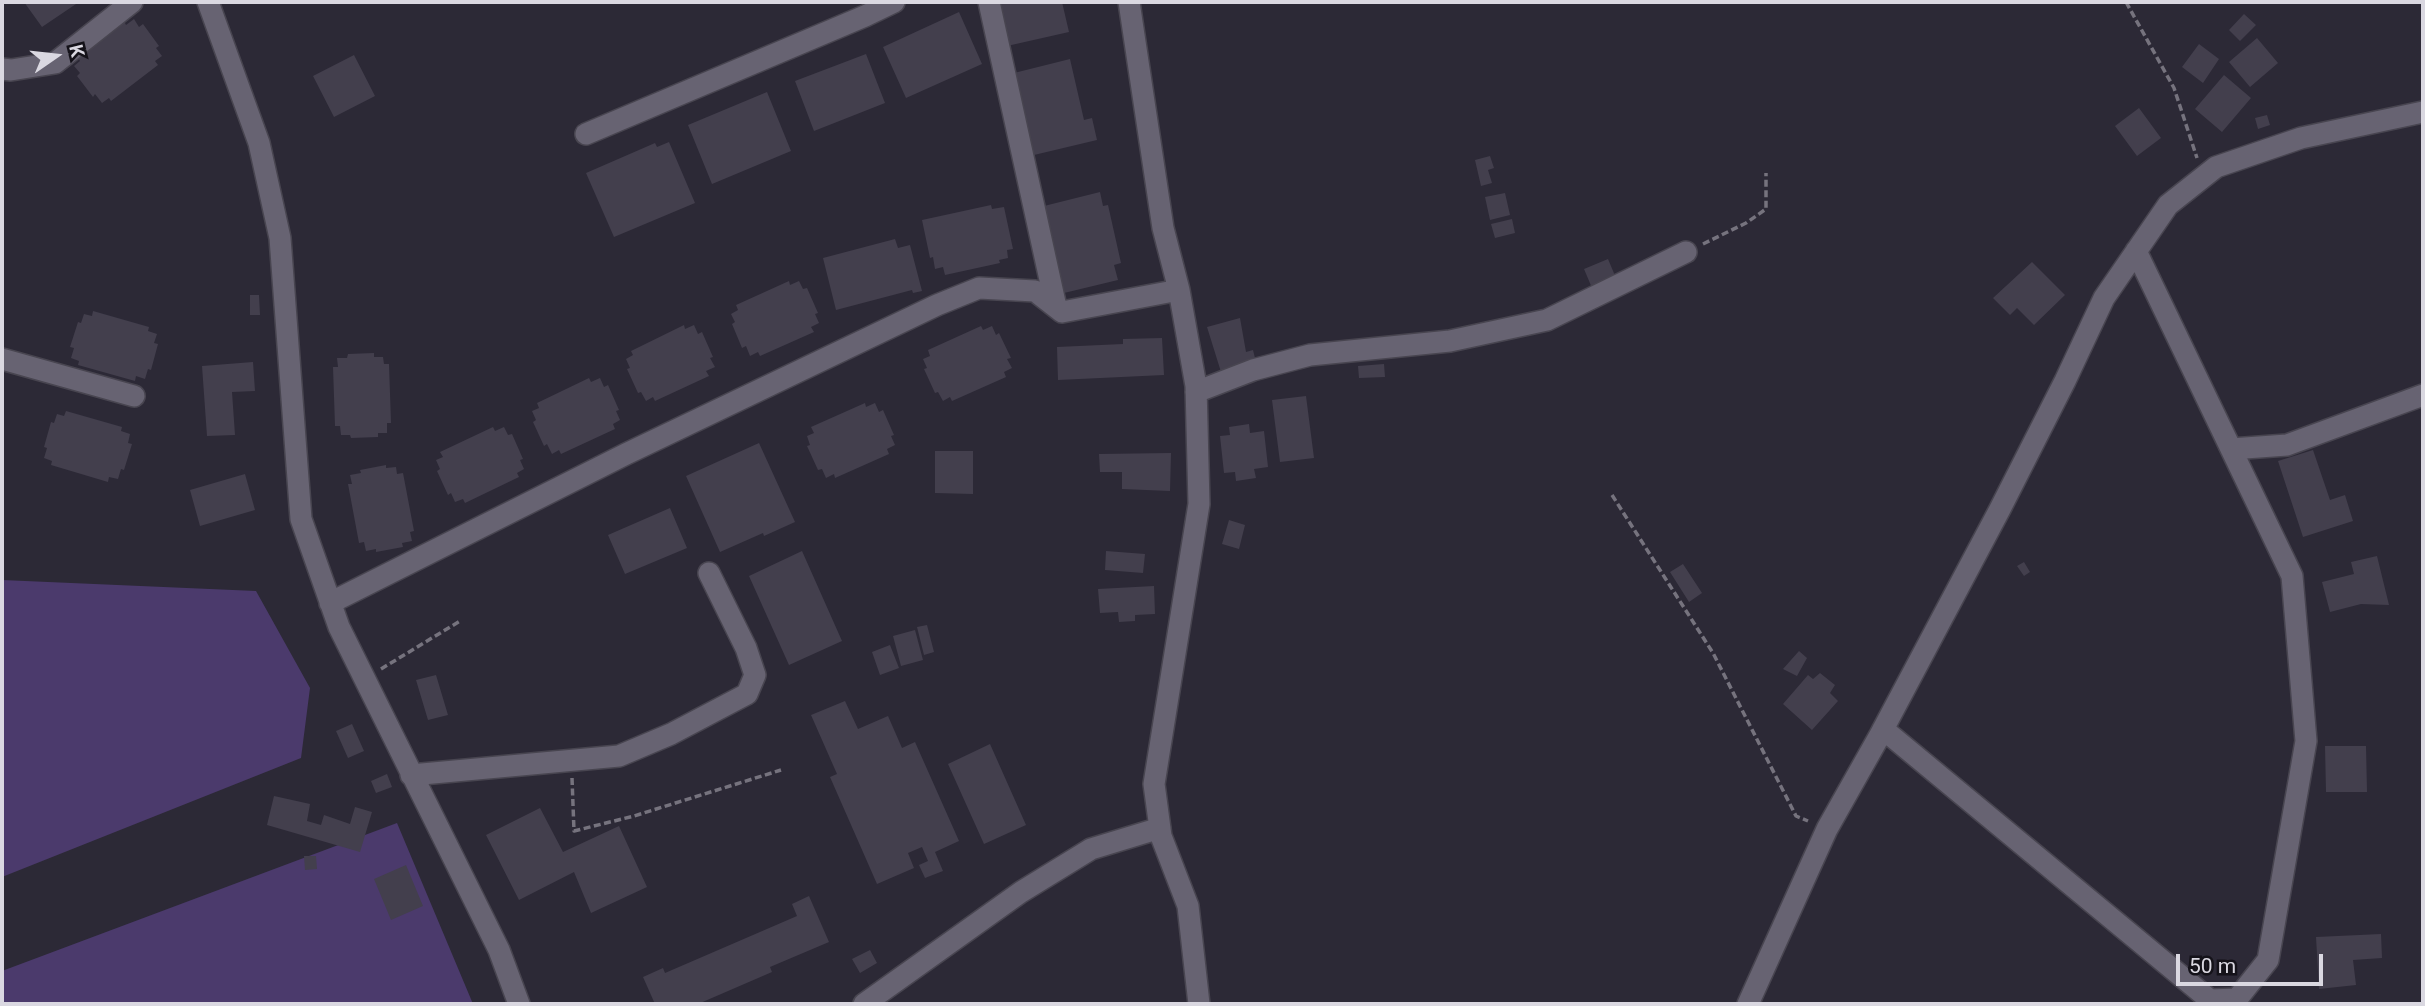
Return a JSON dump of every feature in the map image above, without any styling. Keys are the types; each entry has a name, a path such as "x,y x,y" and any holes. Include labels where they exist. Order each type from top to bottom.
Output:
{"street":[{"path":"2,69 55,63 132,2"},
{"path":"208,2 259,142 280,238 301,519 339,627 499,950 519,1004"},
{"path":"586,134 894,2"},
{"path":"989,2 1056,307"},
{"path":"1129,2 1163,228 1179,290 1196,392 1199,504 1154,784 1160,828 1188,906 1199,1004"},
{"path":"1748,1004 1826,829 1883,729 2006,498 2104,298 2168,205 2216,167 2301,138 2423,112"},
{"path":"1883,729 2210,1000 2237,999 2268,960 2306,741 2292,576 2136,251"},
{"path":"1196,392 1253,370 1310,355 1450,341 1547,320 1685,252"},
{"path":"330,603 626,454 979,288 1035,291 1062,312 1179,290"},
{"path":"2,359 134,396"},
{"path":"2231,449 2287,445 2423,395"},
{"path":"411,775 619,756 671,734 747,694 755,675 746,648 709,573"},
{"path":"864,1004 1021,892 1091,849 1160,828"}],"path":[{"path":"2126,2 2174,88 2203,177"},
{"path":"1685,252 1721,237 1766,209 1766,173"},
{"path":"1612,495 1713,653 1796,816 1826,829"},
{"path":"364,679 460,621"},
{"path":"572,762 574,831 634,816 781,770"}],"shaded area":[{"path":"2,580 256,591 310,688 301,758 2,877"},
{"path":"397,823 473,1004 2,1004 2,971"}],"building":[{"path":"24,2 79,2 42,27"},
{"path":"997,2 1062,2 1069,32 1007,46"},
{"path":"959,12 982,64 906,98 883,47"},
{"path":"2244,14 2256,25 2240,41 2229,30"},
{"path":"134,19 139,27 143,24 159,46 156,48 162,56 155,61 158,65 111,101 109,98 102,103 95,94 93,97 77,76 80,73 74,66 80,61 77,56 124,21 126,25"},
{"path":"2257,38 2278,63 2250,87 2229,62"},
{"path":"2199,44 2219,59 2203,83 2182,67"},
{"path":"866,54 885,103 814,131 795,81"},
{"path":"354,55 375,96 334,117 313,76"},
{"path":"1070,59 1084,120 1092,118 1097,140 1034,155 1014,73"},
{"path":"2224,75 2251,98 2222,132 2195,109"},
{"path":"767,92 791,151 712,184 688,125"},
{"path":"2139,108 2161,138 2137,156 2115,126"},
{"path":"2267,115 2270,125 2258,129 2255,118"},
{"path":"669,142 695,203 614,237 586,173 655,143 657,147"},
{"path":"1490,156 1494,168 1488,170 1492,183 1481,186 1475,160"},
{"path":"1100,192 1103,206 1108,205 1121,263 1114,265 1118,280 1064,293 1044,206"},
{"path":"1505,193 1510,215 1490,220 1485,197"},
{"path":"991,205 992,209 1004,207 1013,249 1007,250 1008,258 999,260 1000,263 945,275 943,267 935,269 922,220"},
{"path":"1512,219 1515,233 1495,238 1491,224"},
{"path":"895,239 898,248 910,245 922,291 913,293 912,290 836,310 823,258"},
{"path":"1608,259 1616,278 1592,288 1584,269"},
{"path":"2032,262 2065,295 2034,325 2017,308 2010,315 1993,298"},
{"path":"789,281 790,285 799,281 803,289 807,288 818,313 815,314 819,323 811,327 814,332 760,356 758,352 750,356 746,346 742,348 732,324 735,322 731,314 738,310 736,305"},
{"path":"250,295 259,295 260,315 250,315"},
{"path":"93,311 149,327 148,331 157,334 154,343 158,344 151,370 148,369 145,379 136,376 135,381 78,365 79,361 71,358 74,348 70,347 78,322 81,323 84,314 92,316"},
{"path":"1240,318 1246,352 1253,350 1256,362 1221,372 1207,327"},
{"path":"684,325 685,329 694,325 698,334 702,332 715,367 706,371 709,376 655,401 653,397 646,401 641,392 638,393 627,369 630,368 626,359 633,355 631,351"},
{"path":"981,326 983,330 992,326 996,335 999,333 1011,358 1007,359 1012,368 1004,372 1006,377 952,401 950,397 943,401 938,392 935,393 924,369 927,368 923,359 930,356 928,350"},
{"path":"1162,338 1164,375 1058,380 1057,347 1123,344 1123,339"},
{"path":"374,353 374,357 383,357 384,364 389,364 391,423 387,423 387,433 378,433 378,437 351,438 350,435 341,435 340,426 335,426 333,367 338,367 337,358 347,358 348,354"},
{"path":"253,362 255,391 232,392 235,435 207,436 202,366"},
{"path":"1384,364 1385,377 1359,378 1358,366"},
{"path":"589,378 591,382 600,378 604,387 608,385 619,410 616,411 620,420 613,424 615,429 561,454 559,450 552,454 547,444 544,446 533,422 536,420 532,411 539,408 537,403"},
{"path":"1306,396 1314,458 1280,462 1272,400"},
{"path":"865,403 866,407 875,403 879,412 883,410 894,435 891,436 895,445 887,449 889,454 835,478 834,474 826,478 822,469 818,470 807,446 810,445 807,436 814,433 811,427"},
{"path":"66,411 122,427 121,431 130,434 128,443 132,444 124,470 121,469 118,479 109,477 108,482 51,465 52,461 44,458 51,422 54,423 57,414 64,416"},
{"path":"1249,424 1250,433 1264,431 1268,467 1254,469 1256,478 1236,481 1235,472 1224,473 1220,436 1230,435 1229,427"},
{"path":"493,427 495,431 504,427 508,435 512,434 523,459 520,460 524,469 517,473 519,477 465,503 463,499 455,502 451,493 448,495 437,471 440,469 436,460 443,457 440,452"},
{"path":"759,443 795,522 720,552 686,476"},
{"path":"2313,450 2330,500 2345,495 2353,521 2303,537 2278,461"},
{"path":"935,451 973,451 973,494 935,493"},
{"path":"1171,453 1170,491 1122,489 1122,472 1100,472 1099,454"},
{"path":"386,465 386,468 396,467 397,474 403,473 414,531 410,532 412,541 402,543 403,547 366,551 364,542 359,543 348,484 352,484 350,475 361,473 360,470"},
{"path":"245,474 255,510 200,526 190,490"},
{"path":"670,508 687,548 625,574 608,535"},
{"path":"1229,520 1245,525 1239,549 1222,544"},
{"path":"802,551 842,641 789,665 749,576"},
{"path":"1106,551 1145,554 1143,573 1105,570"},
{"path":"2377,556 2389,605 2361,604 2330,612 2322,582 2354,574 2351,562"},
{"path":"2024,562 2030,572 2024,576 2017,566"},
{"path":"1683,564 1702,593 1689,602 1670,572"},
{"path":"1154,586 1155,614 1135,615 1135,621 1119,622 1118,612 1100,613 1098,589"},
{"path":"927,625 934,652 924,655 917,627"},
{"path":"915,630 923,660 901,666 893,636"},
{"path":"890,645 899,668 880,675 872,652"},
{"path":"1799,651 1807,658 1797,676 1783,669"},
{"path":"1820,673 1835,685 1830,693 1838,701 1812,730 1783,704 1808,675 1813,679"},
{"path":"436,675 448,715 428,720 416,680"},
{"path":"845,701 858,729 888,716 902,748 915,742 959,841 935,852 943,871 925,878 919,865 928,861 922,847 908,853 914,868 877,884 830,777 837,774 811,715"},
{"path":"352,724 364,751 348,758 336,731"},
{"path":"990,744 1026,825 984,844 948,764"},
{"path":"2325,746 2366,746 2367,792 2326,792"},
{"path":"387,774 392,787 376,793 371,781"},
{"path":"274,796 310,804 307,821 321,825 324,815 350,824 355,807 372,812 360,852 267,825"},
{"path":"540,808 563,852 619,826 647,887 591,913 574,872 519,900 486,835"},
{"path":"304,856 316,856 317,869 305,870"},
{"path":"406,865 423,906 391,920 374,879"},
{"path":"809,896 829,942 770,967 772,972 698,1004 655,1004 643,977 663,968 665,973 797,916 792,904"},
{"path":"2381,934 2382,958 2353,960 2356,985 2319,989 2316,937"},
{"path":"870,950 877,963 860,973 852,959"}]}
